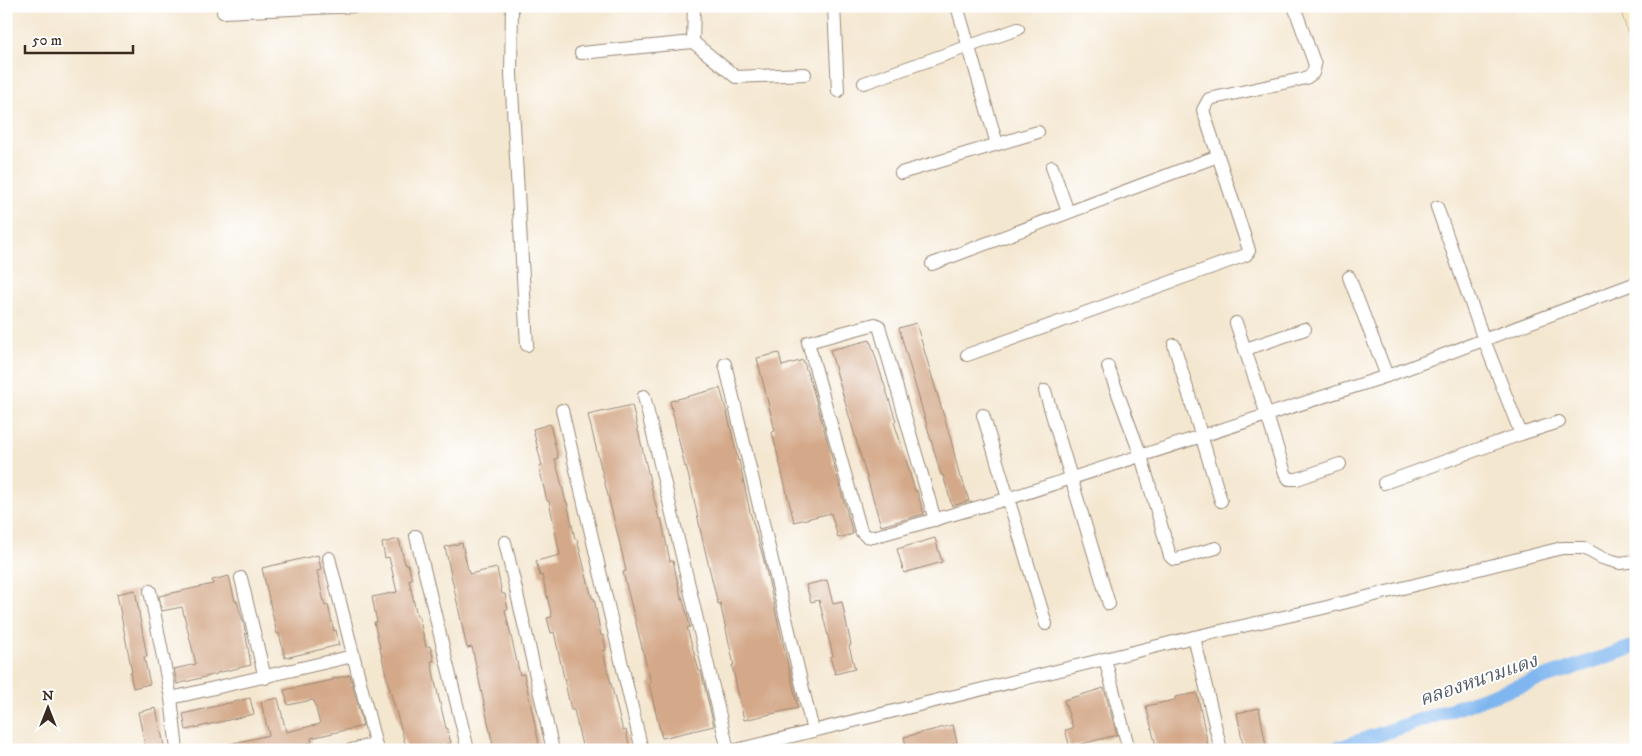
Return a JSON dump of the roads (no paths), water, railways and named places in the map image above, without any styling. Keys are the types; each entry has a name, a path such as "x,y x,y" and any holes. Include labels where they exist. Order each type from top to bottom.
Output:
{"main road":[{"path":"1630,6 1636,28"}],"street":[{"path":"223,12 357,6"},
{"path":"512,6 511,74 528,346"},
{"path":"693,42 694,6"},
{"path":"834,6 838,91"},
{"path":"957,6 997,144"},
{"path":"967,355 1246,255 1249,251 1248,247 1203,110 1209,99 1306,78 1313,73 1315,64 1294,6"},
{"path":"864,84 1018,29"},
{"path":"581,53 693,42 736,77 805,74"},
{"path":"902,173 1038,132"},
{"path":"932,264 1218,156"},
{"path":"1052,166 1068,212"},
{"path":"1437,206 1484,340 1520,434"},
{"path":"1349,277 1387,376"},
{"path":"935,520 879,326 875,324 808,342 861,531 866,536 873,537 935,520 1007,499 1387,376 1636,283"},
{"path":"1236,323 1285,474 1289,479 1297,479 1340,464"},
{"path":"1246,349 1305,329"},
{"path":"1174,345 1221,501"},
{"path":"725,364 813,731"},
{"path":"1108,367 1140,456 1170,556 1173,559 1177,559 1216,548"},
{"path":"1045,391 1109,604"},
{"path":"644,396 728,750"},
{"path":"562,410 642,750"},
{"path":"983,415 1046,624"},
{"path":"1384,483 1520,434 1559,422"},
{"path":"416,536 468,750"},
{"path":"505,542 553,750"},
{"path":"736,750 1105,658 1319,609 1562,548 1584,548 1602,558 1620,563 1636,561"},
{"path":"329,558 376,747 350,750"},
{"path":"240,578 265,678"},
{"path":"150,591 171,698 177,750"},
{"path":"1194,637 1221,750"},
{"path":"171,698 265,678 354,656"},
{"path":"1105,658 1129,750"}],"waterway":[{"name":"คลองหนามแดง","path":"1334,750 1636,646"}]}
